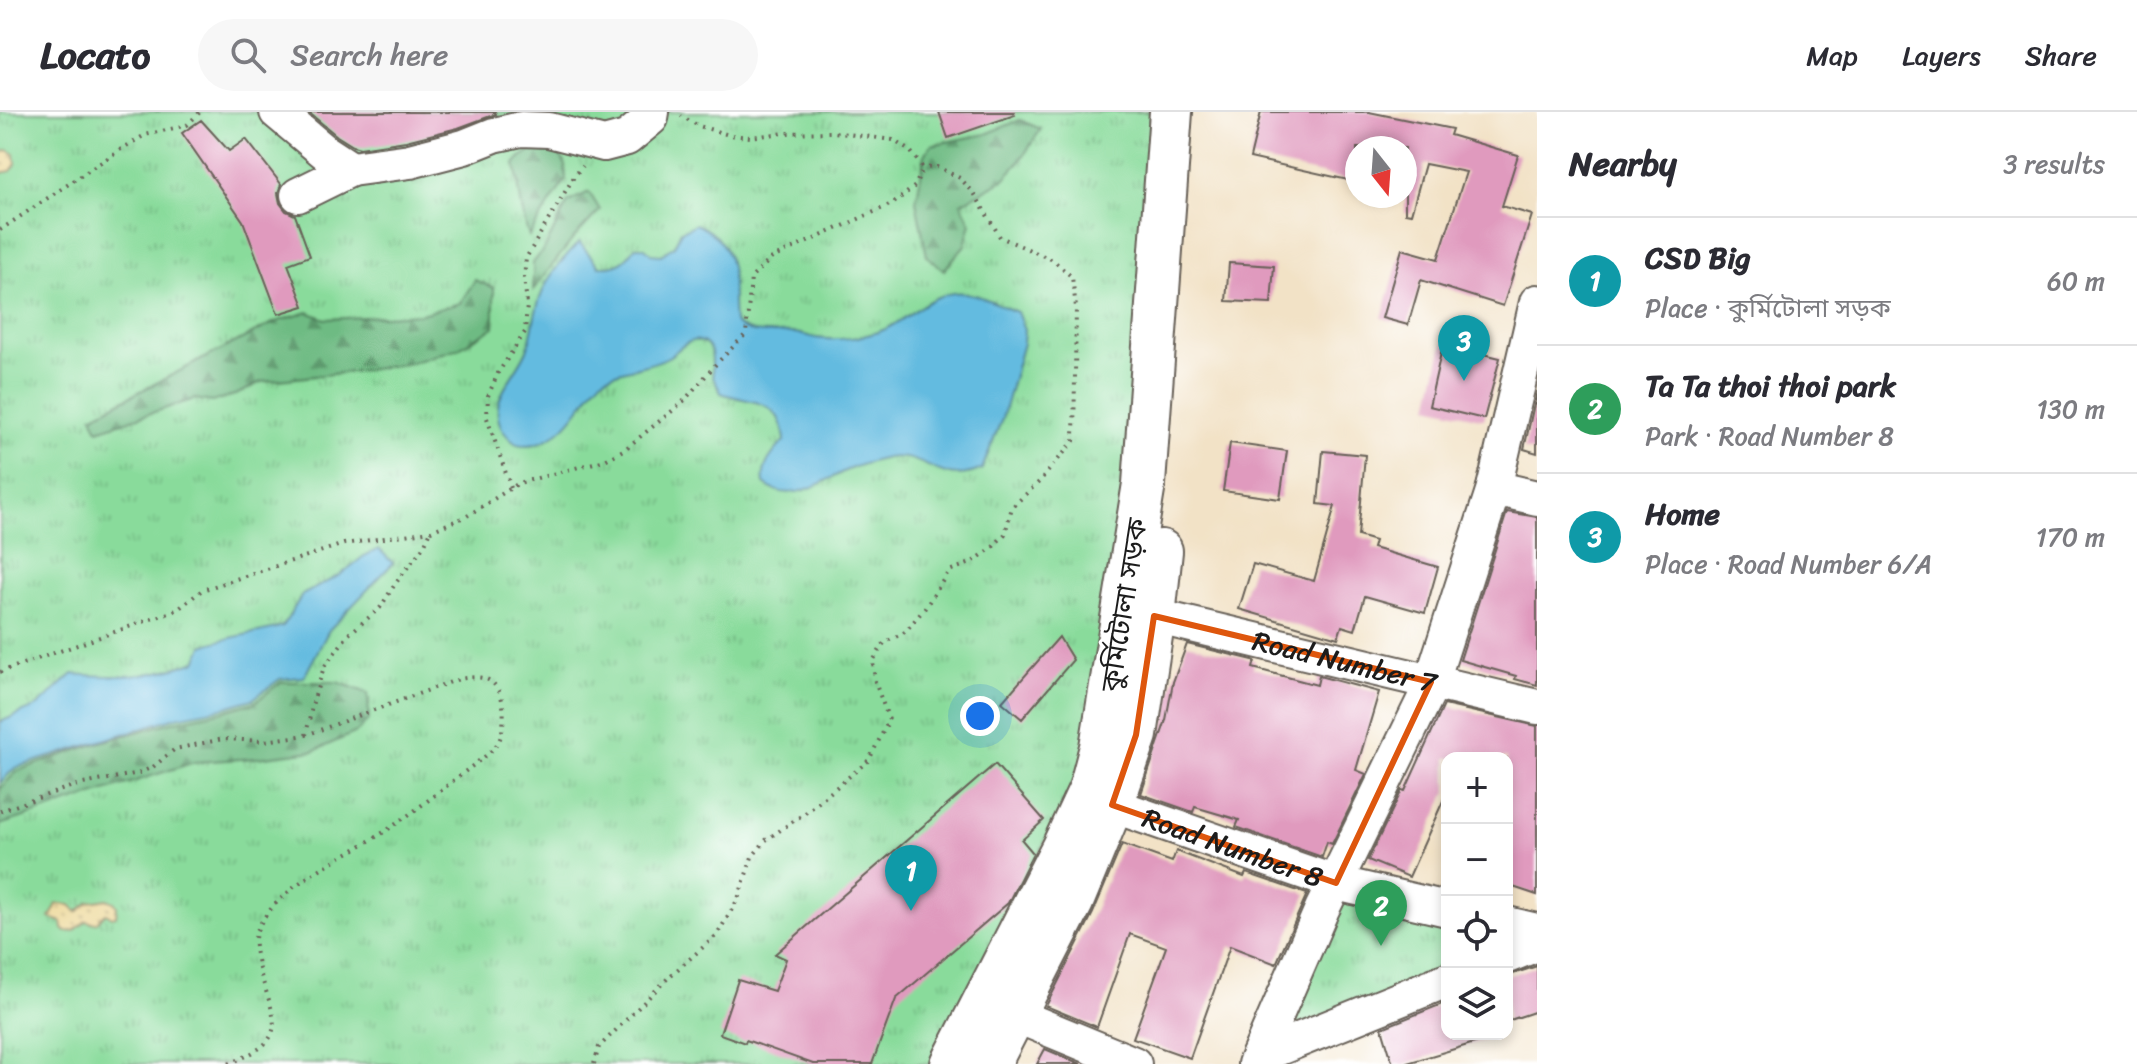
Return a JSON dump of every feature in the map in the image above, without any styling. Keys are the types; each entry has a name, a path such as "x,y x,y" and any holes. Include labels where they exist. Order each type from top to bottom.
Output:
{"main road":[{"name":"কুর্মিটোলা সড়ক","path":"952,1064 1063,847 1090,789 1101,747 1144,484 1171,112"},
{"name":"কুর্মিটোলা সড়ক","path":"989,1064 1072,902 1112,805 1136,735 1154,616 1179,377 1199,112"}],"street":[{"path":"277,112 351,169"},
{"path":"298,195 351,169 410,161 521,129 549,130 604,144 627,138 642,128 652,112"},
{"path":"1257,1060 1322,909 1429,690 1494,488 1537,302"},
{"path":"1494,488 1537,498"},
{"name":"Road Number 7","path":"1154,616 1537,707"},
{"name":"Road Number 8","path":"1112,805 1336,883 1441,908"},
{"path":"1513,925 1537,931"},
{"path":"1513,954 1537,944"},
{"path":"1257,1060 1441,983"},
{"path":"1015,1015 1134,1064"}],"path":[{"path":"0,230 145,135 187,125 200,112"},
{"path":"652,112 680,116 699,126 729,135 750,137 833,132 893,140 911,152 923,168"},
{"path":"511,488 487,418 488,396 498,373 525,332 526,258 575,175 604,144"},
{"path":"594,1064 599,1047 671,975 717,935 738,899 752,857 766,840 808,811 869,760 889,720 875,682 873,661 884,643 905,632 949,571 971,563 992,548 1005,534 1012,507 1039,482 1074,441 1076,307 1072,277 1053,260 1000,237 974,193 960,178 937,167 923,168"},
{"path":"0,672 177,610 202,590 344,544 431,531 467,516 519,483 605,460 625,449 682,403 746,334 751,278 772,258 894,203 915,186 923,168"},
{"path":"306,735 324,667 349,634 380,608 424,546 431,531"},
{"path":"0,811 73,786 139,773 153,767 175,749 223,739 265,741 306,735 459,679 478,676 494,683 501,693 503,710 498,743 421,807 328,864 285,895 264,919 254,937 258,964 275,1017 273,1032 264,1046 228,1064"}],"highlighted area":[{"path":"1154,616 1431,682 1336,883 1112,805 1136,735"}],"green space":[{"path":"0,112 1151,112 1143,338 1088,754 936,1064 0,1064"},
{"path":"1020,120 1041,129 1019,163 1002,181 961,203 971,223 965,245 944,270 927,256 916,201 925,155 931,145 986,134"},
{"path":"536,148 559,152 565,164 566,179 529,236 515,164"},
{"path":"589,192 600,210 533,290 533,263 546,246 568,202"},
{"path":"475,280 494,288 494,327 459,348 410,363 261,382 238,394 212,402 195,399 98,430 92,416 275,322 308,312 326,319 421,314 460,303"},
{"path":"281,682 337,682 368,693 369,720 357,732 314,751 195,762 0,825 0,789 17,771 101,742 255,702"},
{"path":"1338,891 1441,915 1441,977 1271,1045"}],"sand":[{"path":"8,150 15,154 16,164 11,171 0,173 0,153"},
{"path":"107,899 117,906 116,916 106,913 98,922 86,921 74,931 66,932 62,922 50,918 57,904 71,905 77,912 89,902"}],"water":[{"path":"696,224 721,242 727,253 731,266 734,322 746,330 795,333 824,339 859,337 883,330 925,303 953,293 978,296 1017,312 1024,330 1023,343 1002,419 982,469 954,475 901,457 887,458 850,469 805,490 785,493 774,490 764,484 764,471 785,440 777,416 764,405 721,393 713,377 711,351 699,341 687,343 660,361 604,378 570,421 551,437 529,445 512,441 499,421 500,400 527,350 544,289 565,257 579,242 599,266 620,262 635,247 644,247 651,254 661,255 674,246 681,231"},
{"path":"379,549 393,563 329,630 304,677 280,679 253,699 177,717 15,768 0,783 0,722 38,706 73,674 120,676 164,671 196,661 203,646 283,626 302,595"}],"building":[{"path":"308,112 496,114 458,128 406,141 360,148 337,136"},
{"path":"939,112 1014,112 1015,115 948,138"},
{"path":"1261,112 1369,112 1452,129 1450,135 1518,155 1502,206 1532,215 1503,306 1421,280 1408,325 1382,318 1402,249 1438,259 1466,172 1425,164 1417,193 1417,136 1345,136 1345,179 1250,158"},
{"path":"201,120 229,151 246,139 281,184 278,193 280,203 286,211 295,215 310,256 288,264 304,306 278,314 243,221 182,133"},
{"path":"1229,263 1274,266 1271,303 1226,301"},
{"path":"1443,344 1500,358 1484,419 1429,406"},
{"path":"1537,391 1537,453 1524,449"},
{"path":"1230,443 1287,451 1280,499 1223,491"},
{"path":"1323,451 1365,455 1358,536 1375,541 1373,548 1438,567 1425,613 1365,596 1355,630 1342,626 1338,638 1239,609 1253,564 1314,581 1335,506 1318,504"},
{"path":"1507,512 1537,517 1537,685 1460,660"},
{"path":"1059,637 1073,660 1022,719 1002,702"},
{"path":"1187,644 1253,660 1253,668 1317,685 1319,676 1379,692 1356,770 1366,774 1332,844 1327,842 1322,857 1236,827 1239,820 1195,807 1193,812 1141,794"},
{"path":"1444,705 1537,726 1537,895 1513,887 1513,752 1441,752 1441,805 1409,877 1368,860 1402,790 1405,791"},
{"path":"995,764 1044,820 1022,840 1033,853 1008,903 896,999 872,1064 813,1064 720,1034 738,980 774,991 786,959 775,954"},
{"path":"1122,844 1172,862 1176,851 1244,877 1246,873 1307,894 1276,964 1230,946 1190,1058 1133,1038 1166,947 1130,934 1097,1027 1046,1006 1093,913"},
{"path":"1537,966 1537,1011 1513,1019 1513,974"},
{"path":"1441,1004 1441,1040 1485,1040 1404,1064 1393,1064 1382,1028"},
{"path":"1045,1049 1081,1064 1037,1064"}],"place":[{"name":"Home","path":"1464,381"},
{"name":"CSD Big","path":"911,911"},
{"name":"Ta Ta thoi thoi park","path":"1381,946"}]}
